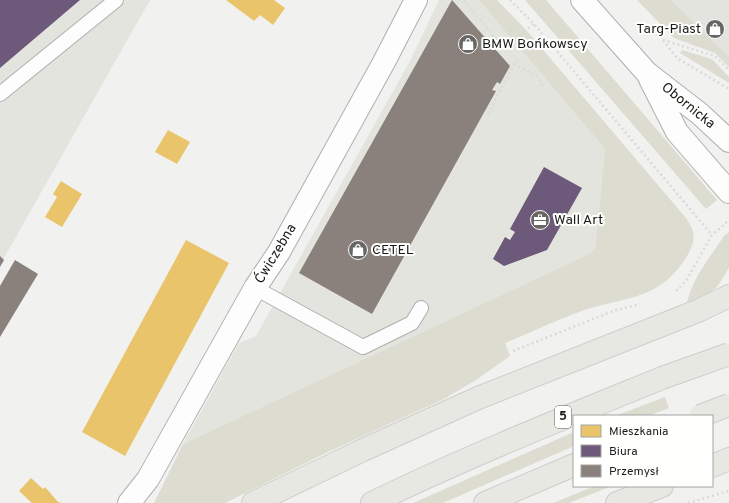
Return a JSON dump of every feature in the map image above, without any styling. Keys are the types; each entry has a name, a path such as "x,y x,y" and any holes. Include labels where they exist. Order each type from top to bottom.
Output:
{"main road":[{"path":"253,503 361,451 478,398 700,310 729,296"},
{"name":"5","path":"372,503 559,419 662,378 729,354"},
{"path":"703,415 729,405"},
{"path":"713,466 729,459"},
{"path":"485,503 573,465"},
{"path":"617,503 659,487"}],"street":[{"name":"Ćwiczebna","path":"129,503 148,479 255,288 279,252 384,62 416,0"},
{"name":"Obornicka","path":"582,0 647,73 700,114 729,141"},
{"name":"Obornicka","path":"647,73 677,132 729,192"}],"lane":[{"path":"0,94 116,0"},
{"path":"255,288 363,346 412,323 421,308"}],"path":[{"path":"464,0 504,49 534,24"},
{"path":"510,0 534,24 712,235"},
{"path":"729,70 715,56 663,40 677,58 729,89"},
{"path":"488,114 514,64 520,57"},
{"path":"514,64 537,76 544,88"},
{"path":"675,292 686,281 712,235 729,220"},
{"path":"514,351 613,311 641,304"},
{"path":"688,503 729,491"}],"shaded area":[{"path":"0,0 150,0 0,265"},
{"path":"439,0 479,0 605,149 595,249 587,255 183,444 239,343 256,336 410,61"},
{"path":"479,0 497,0 528,32 686,218 692,228 694,237 692,246 687,256 676,271 665,282 652,290 579,312 505,343 510,356 476,380 444,399 328,452 225,503 154,503 183,444 587,255 595,249 605,149"},
{"path":"525,0 546,0 717,200 706,209"},
{"path":"637,0 671,0 729,57 729,67 715,53 674,38"},
{"name":"Targ-Piast","path":"671,0 729,0 729,57"},
{"path":"682,50 712,59 729,77 729,83 680,53"},
{"path":"729,232 729,268 717,287 709,293 687,303 689,294 702,268 724,236"},
{"path":"665,397 669,408 651,415 618,415"},
{"path":"573,432 573,446 443,503 413,503"},
{"path":"593,487 609,487 569,503 553,503"}],"building: Mieszkania":[{"path":"226,0 274,0 285,8 273,25 260,15 254,21"},
{"path":"168,130 190,142 177,164 155,152"},
{"path":"61,181 82,194 62,227 45,217 57,197 53,194"},
{"path":"186,240 229,263 125,456 82,432"},
{"path":"31,478 43,489 45,487 58,502 62,503 32,503 19,491"}],"building: Biura":[{"path":"0,0 80,0 0,68"},
{"path":"544,167 582,188 547,250 504,266 493,259 505,237 510,240 515,232 510,229"}],"building: Przemysł":[{"path":"452,0 510,66 500,84 497,82 492,90 496,91 372,314 299,273"},
{"path":"0,256 4,260 0,267"},
{"path":"15,260 38,274 0,337 0,286"}],"place":[{"name":"Targ-Piast","path":"715,29"},
{"name":"BMW Bońkowscy","path":"468,44"},
{"name":"Wall Art","path":"540,220"},
{"name":"CETEL","path":"358,250"}]}
